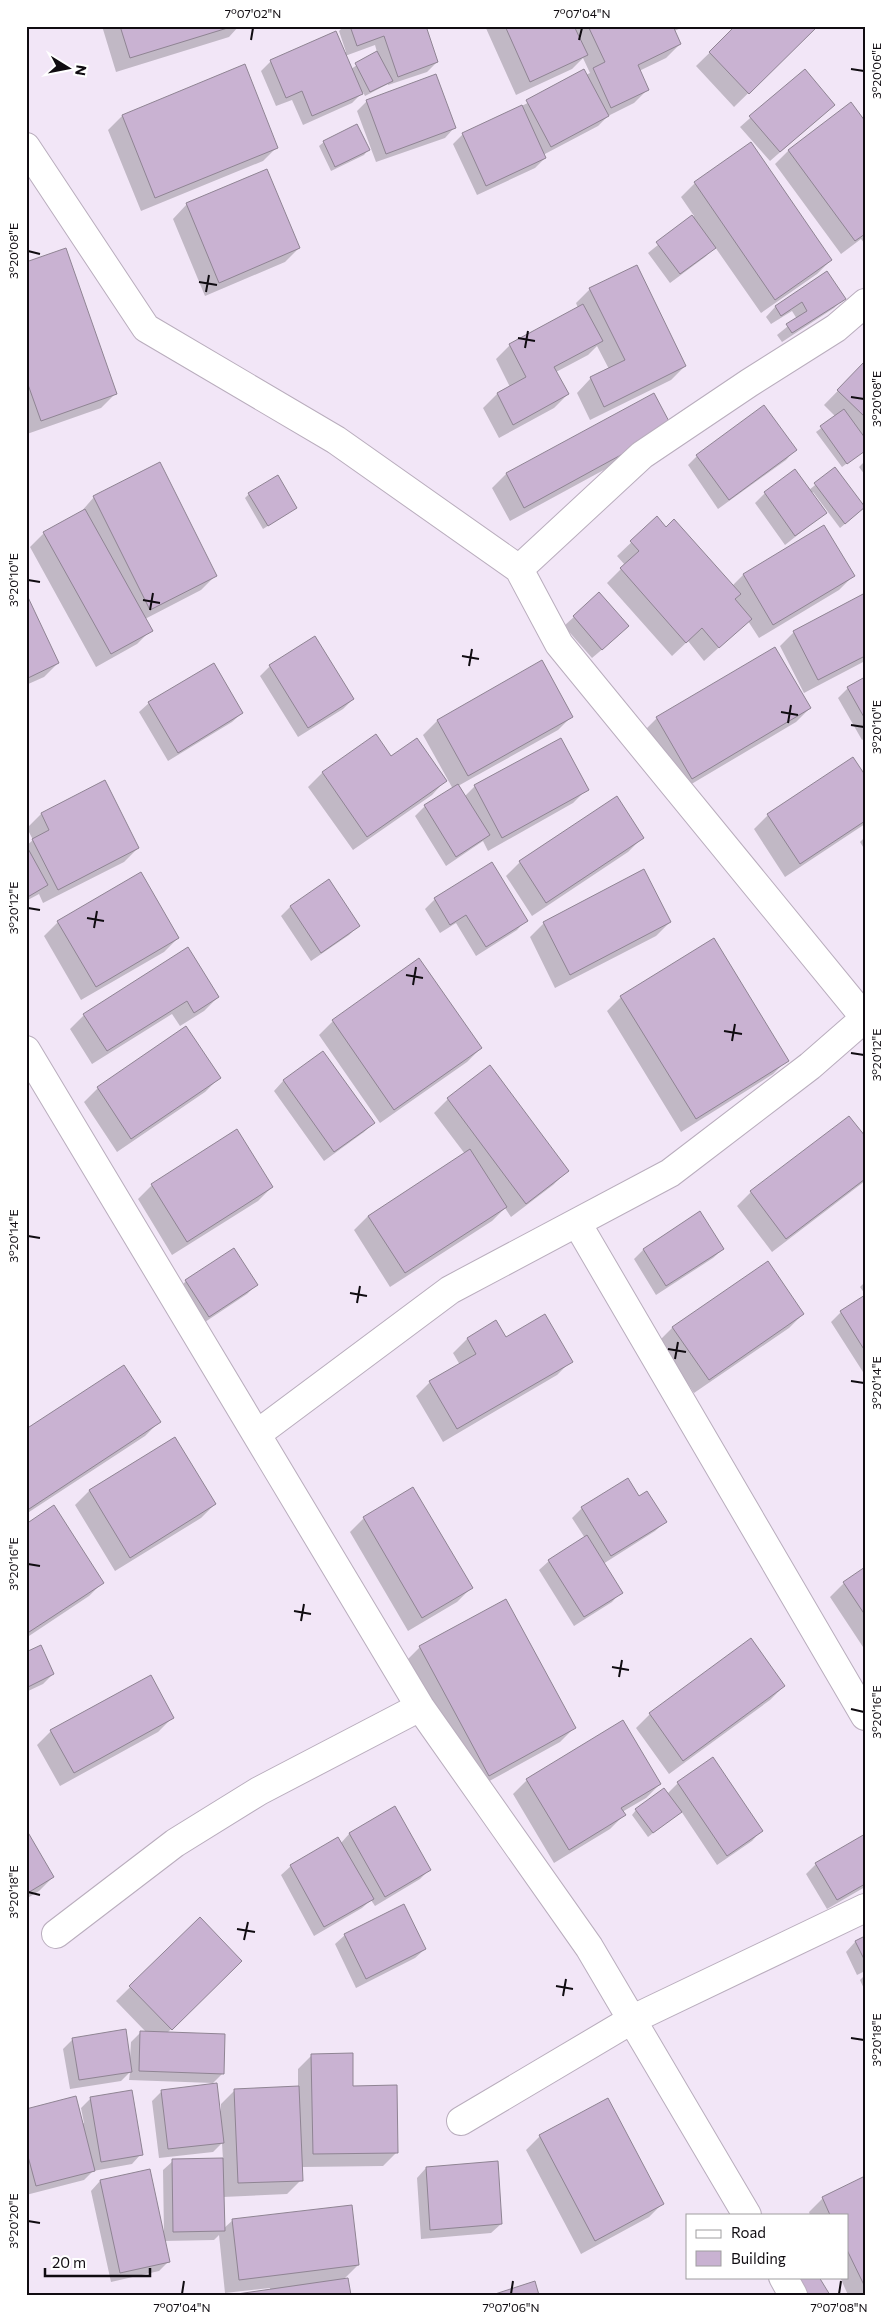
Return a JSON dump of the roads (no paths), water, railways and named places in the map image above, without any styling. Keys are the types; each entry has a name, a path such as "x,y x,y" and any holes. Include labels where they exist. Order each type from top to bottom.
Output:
{"street":[{"path":"26,147 146,328 336,440 519,569 559,644 865,1018 810,1066 670,1173 450,1290 257,1434"},
{"path":"519,569 642,455 748,383 836,328 865,303"},
{"path":"30,1063 257,1434 420,1707 589,1947 746,2214"},
{"path":"577,1223 865,1716"},
{"path":"56,1934 175,1843 259,1791 420,1707"},
{"path":"461,2121 633,2019 865,1908"},
{"path":"784,2278 793,2295"}]}
